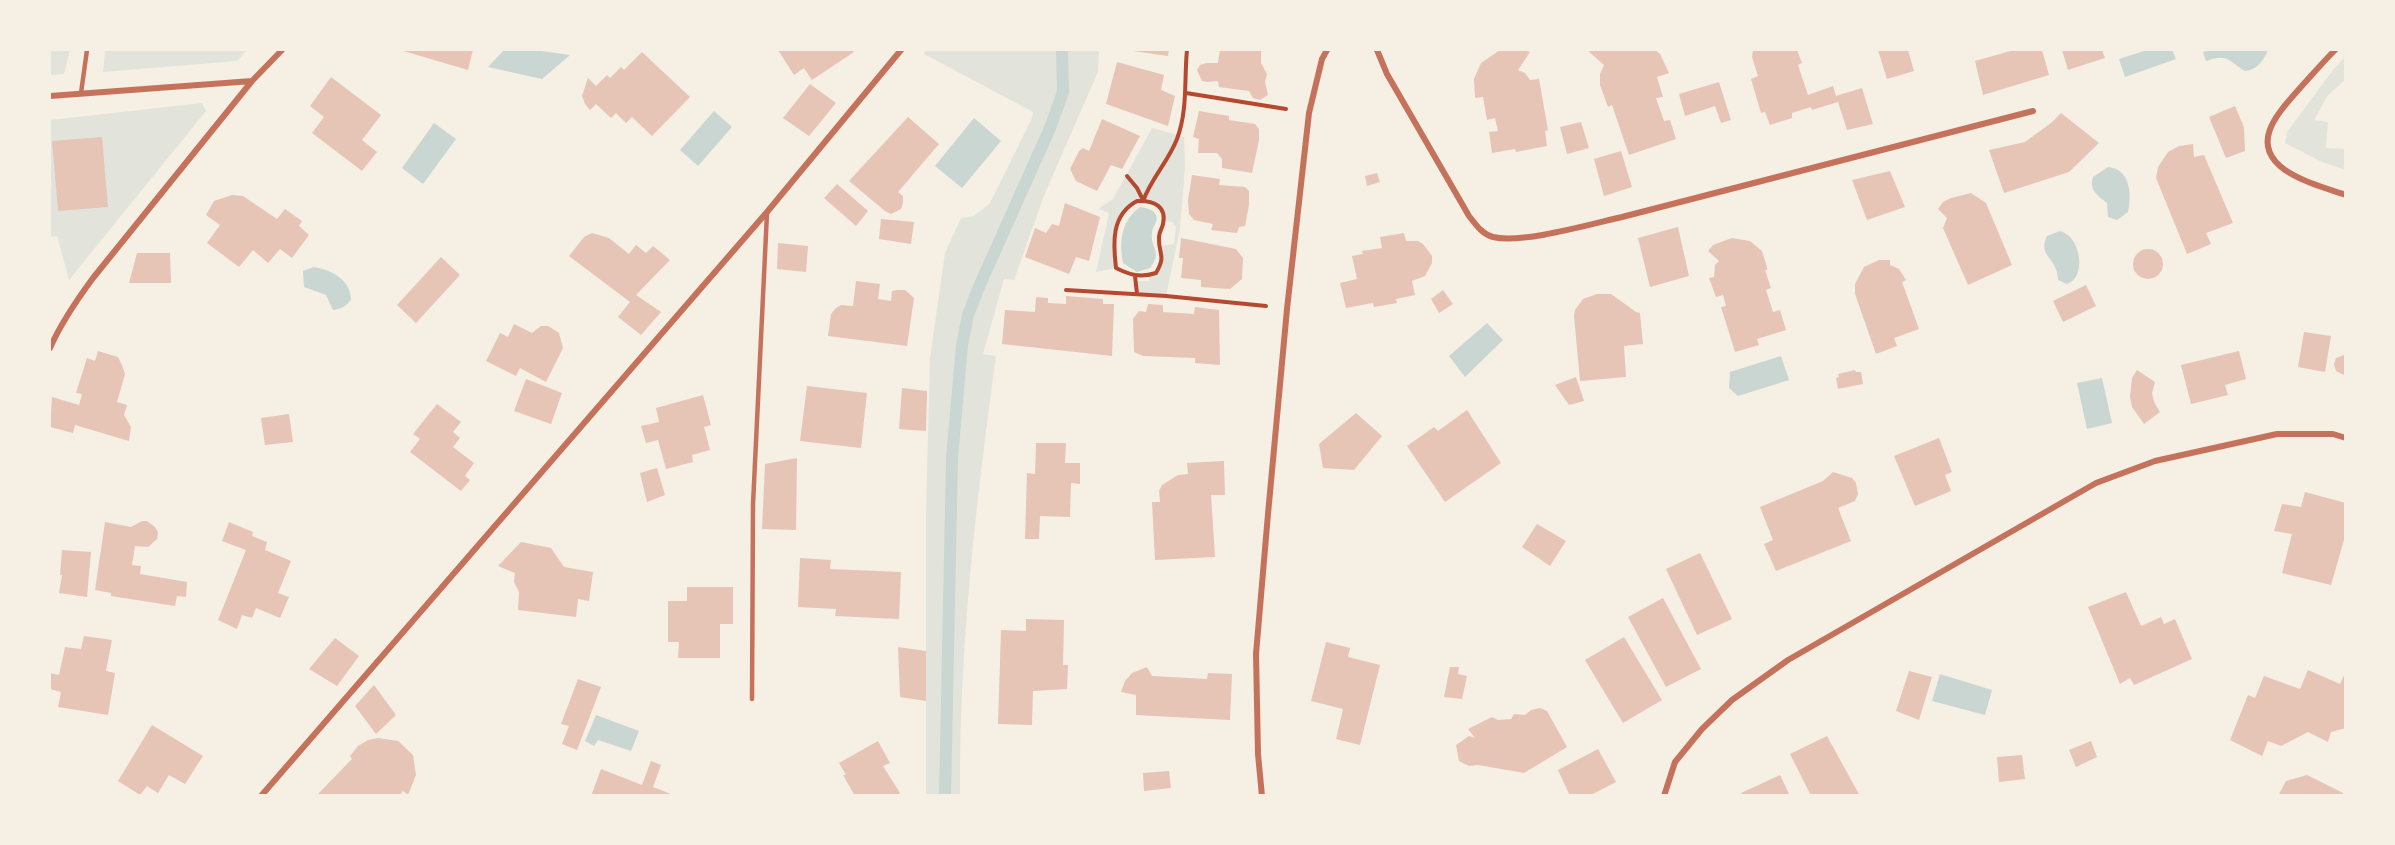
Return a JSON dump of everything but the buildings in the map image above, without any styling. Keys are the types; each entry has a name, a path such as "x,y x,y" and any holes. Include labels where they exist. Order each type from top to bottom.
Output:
{"street":[{"path":"50,348 58,329 75,302 252,81 282,50"},
{"path":"261,795 767,212 901,50"},
{"path":"1262,795 1258,754 1256,654 1287,309 1309,112 1322,59 1327,50"},
{"path":"1377,50 1387,74 1469,216 1482,232 1503,238 1556,232 1622,217 2033,111"},
{"path":"2335,50 2278,113 2270,126 2267,139 2276,162 2285,170 2304,180 2346,195"},
{"path":"50,96 252,81"},
{"path":"1664,795 1675,762 1702,729 1732,700 1788,660 2096,483 2155,461 2277,434 2333,434 2346,438"}],"lane":[{"path":"81,93 87,50"},
{"path":"752,699 753,504 767,212"}],"path":[{"path":"1143,201 1150,182 1169,155 1178,136 1186,93 1187,50"},
{"path":"1186,93 1309,112"},
{"path":"1126,176 1137,188 1143,201"},
{"path":"1137,201 1143,201 1154,203 1162,210 1164,216 1159,239 1163,255 1156,273 1141,277 1116,268 1113,242 1116,225 1125,209 1137,201"},
{"path":"1135,276 1137,294"},
{"path":"1066,290 1137,294 1287,309"}],"shaded area":[{"path":"50,50 70,50 64,74 50,75"},
{"path":"105,50 247,50 237,61 103,72"},
{"path":"504,50 534,50 570,55 542,79 488,67"},
{"path":"926,50 1099,50 1098,72 1045,193 1014,280 1004,279 983,354 996,356 970,575 962,685 960,796 926,795 926,514 930,358 945,253 961,218 974,216 990,203 1033,112 924,54"},
{"path":"2147,50 2172,50 2176,59 2125,77 2119,59"},
{"path":"2268,50 2260,64 2245,71 2224,58 2206,61 2203,52"},
{"path":"2345,57 2345,80 2328,95 2314,120 2328,122 2326,148 2345,149 2345,170 2322,162 2285,143 2287,132"},
{"path":"202,103 206,111 69,280 57,236 50,237 50,120"},
{"path":"714,111 732,127 698,166 680,150"},
{"path":"974,118 1001,141 962,188 935,166"},
{"path":"434,123 456,139 423,184 402,168"},
{"path":"1152,128 1184,137 1185,168 1180,229 1166,296 1137,294 1136,281 1149,281 1149,276 1156,273 1161,265 1160,246 1174,244 1176,227 1172,222 1163,221 1160,207 1145,203 1133,205 1125,210 1118,230 1116,268 1096,272 1109,213 1098,209 1113,199"},
{"path":"2108,167 2121,172 2128,184 2130,198 2128,212 2117,220 2108,217 2107,203 2097,195 2092,185 2093,177"},
{"path":"1140,207 1151,210 1156,215 1157,220 1152,231 1152,238 1156,258 1150,268 1137,272 1123,263 1121,247 1125,225"},
{"path":"2060,231 2072,240 2079,256 2078,273 2074,280 2067,284 2058,280 2055,266 2044,249 2047,236"},
{"path":"314,267 334,273 344,282 348,287 351,300 347,304 333,310 326,295 304,287 303,271"},
{"path":"1487,323 1503,340 1465,377 1449,356"},
{"path":"1781,356 1789,380 1738,396 1729,388 1730,372"},
{"path":"2102,378 2112,423 2087,429 2077,383"},
{"path":"1940,674 1992,690 1985,715 1932,701"},
{"path":"596,715 639,731 631,751 598,740 594,746 585,741"}],"waterway":[{"path":"945,796 952,458 962,345 968,315 978,289 1050,128 1063,92 1062,50"}]}
